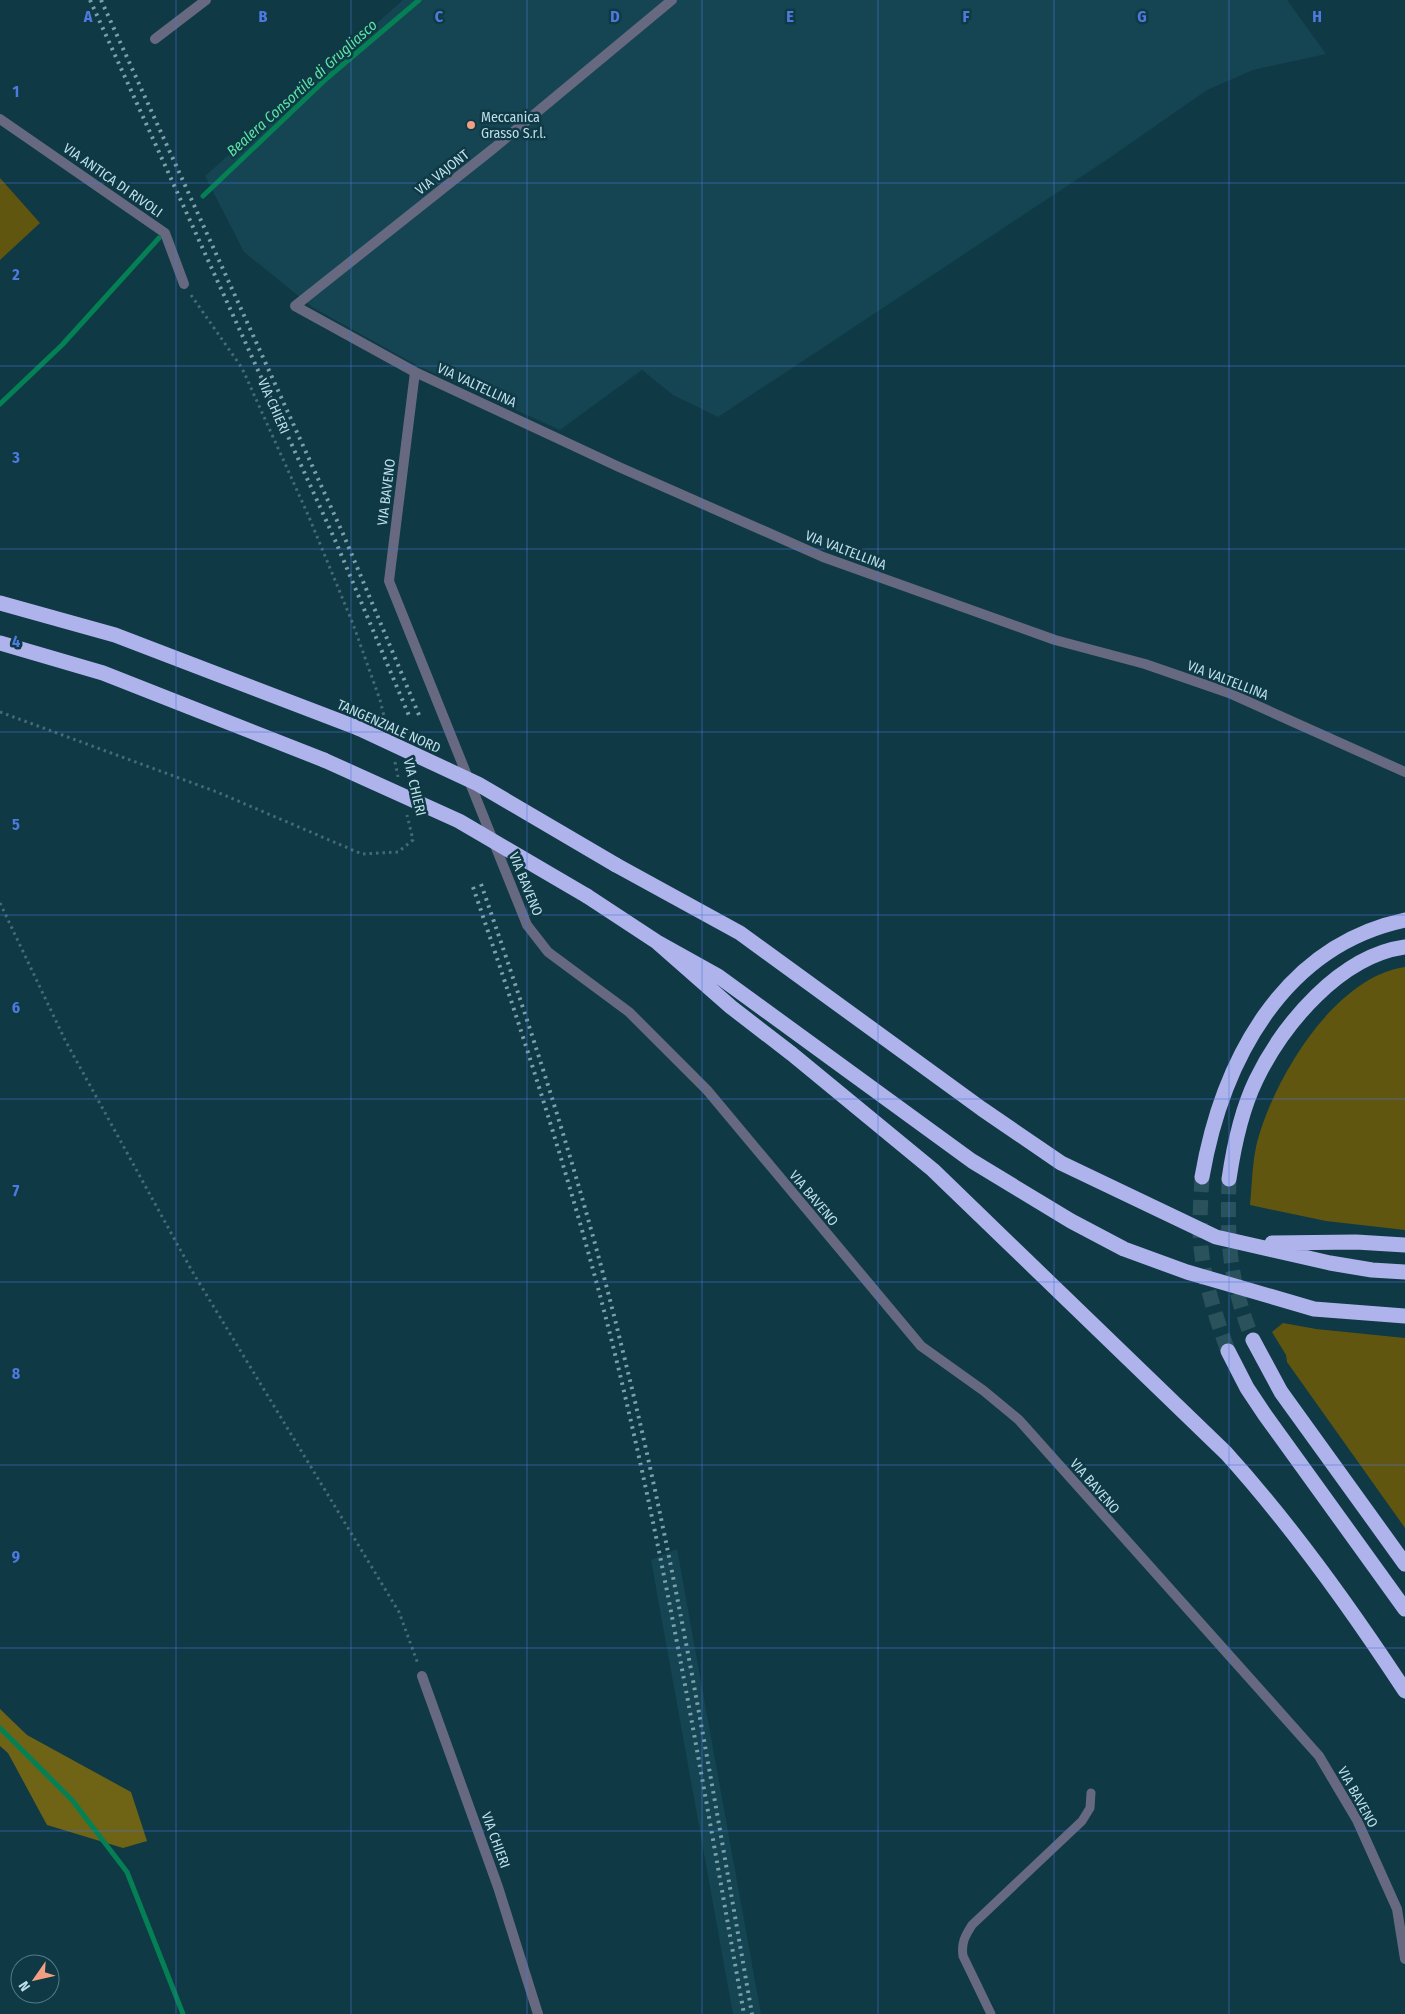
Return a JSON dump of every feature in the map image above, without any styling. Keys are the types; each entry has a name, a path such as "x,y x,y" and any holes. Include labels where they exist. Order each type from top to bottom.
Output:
{"highway":[{"name":"TANGENZIALE NORD","path":"0,603 115,635 358,728 478,784 740,933 982,1109 1061,1163 1216,1237 1248,1243"},
{"path":"0,644 103,674 324,760 459,821 586,896 657,942 718,976 972,1161 1071,1221 1124,1249 1187,1272 1314,1309 1405,1316"},
{"path":"1202,1177 1208,1141 1221,1097 1238,1058 1262,1020 1286,989 1329,950 1352,936 1381,925 1405,920"},
{"path":"657,942 731,1007 792,1054 933,1170 1226,1453 1266,1497 1306,1547 1348,1605 1405,1691"},
{"path":"1229,1179 1234,1146 1257,1080 1291,1025 1312,1001 1340,976 1377,954 1405,947"},
{"path":"1248,1243 1356,1242 1405,1245"},
{"path":"1248,1243 1330,1263 1372,1270 1405,1272"},
{"path":"1253,1340 1281,1392 1405,1564"},
{"path":"1228,1351 1265,1416 1405,1609"}],"street":[{"path":"155,39 206,0"},
{"name":"VIA VAJONT","path":"296,306 494,148 672,0"},
{"name":"VIA ANTICA DI RIVOLI","path":"0,119 164,233 184,284"},
{"name":"VIA VALTELLINA","path":"296,306 415,372 619,467 823,556 1055,640 1145,664 1229,693 1405,772"},
{"name":"VIA BAVENO","path":"415,372 389,581 527,925 548,952 629,1012 707,1090 921,1346 984,1391 1019,1420 1319,1756 1357,1820 1397,1908 1405,1959"},
{"name":"VIA CHIERI","path":"422,1676 498,1887 538,2014"}],"lane":[{"path":"992,2014 963,1956 961,1945 972,1925 1082,1821 1090,1808 1091,1794"}],"path":[{"name":"VIA CHIERI","path":"184,284 242,368 309,516 353,624 380,700 386,728"},
{"name":"VIA CHIERI","path":"0,712 217,792 362,854 398,852 413,840 407,812"},
{"name":"VIA CHIERI","path":"393,756 400,784"},
{"path":"0,903 65,1040 192,1272 399,1612 422,1676"}],"shaded area":[{"path":"403,0 1287,0 1326,54 1253,70 1207,90 1108,159 718,417 673,395 642,370 560,430 418,366 312,307 244,252 205,176"},
{"path":"0,178 40,223 0,260"},
{"path":"1405,967 1405,1230 1326,1221 1250,1205 1256,1147 1264,1121 1275,1093 1309,1037 1330,1011 1353,990 1379,975"},
{"path":"1283,1323 1316,1329 1405,1338 1405,1528 1287,1362 1286,1355 1272,1332"},
{"path":"677,1549 761,2014 733,2014 651,1560"},
{"path":"0,1709 27,1735 131,1792 147,1841 123,1848 47,1825 8,1753 0,1746"}],"waterway":[{"name":"Bealera Consortile di Grugliasco","path":"203,196 326,79 419,0"},
{"name":"Bealera Consortile di Grugliasco","path":"0,404 62,345 159,238"},
{"name":"Bealera Consortile di Grugliasco","path":"0,1728 72,1800 127,1872 183,2014"}],"tunnel":[{"path":"1202,1177 1200,1227 1202,1259 1213,1306 1228,1351"},
{"path":"1229,1179 1229,1242 1231,1261 1239,1299 1253,1340"}],"railway":[{"path":"90,0 335,540 410,718"},
{"path":"101,0 344,536 419,715"},
{"path":"481,884 520,999 575,1173 607,1289 642,1431 693,1680 752,2014"},
{"path":"473,887 566,1175 614,1350 668,1598 700,1764 744,2014"}],"place":[{"name":"Meccanica Grasso S.r.l.","path":"471,125"}]}
